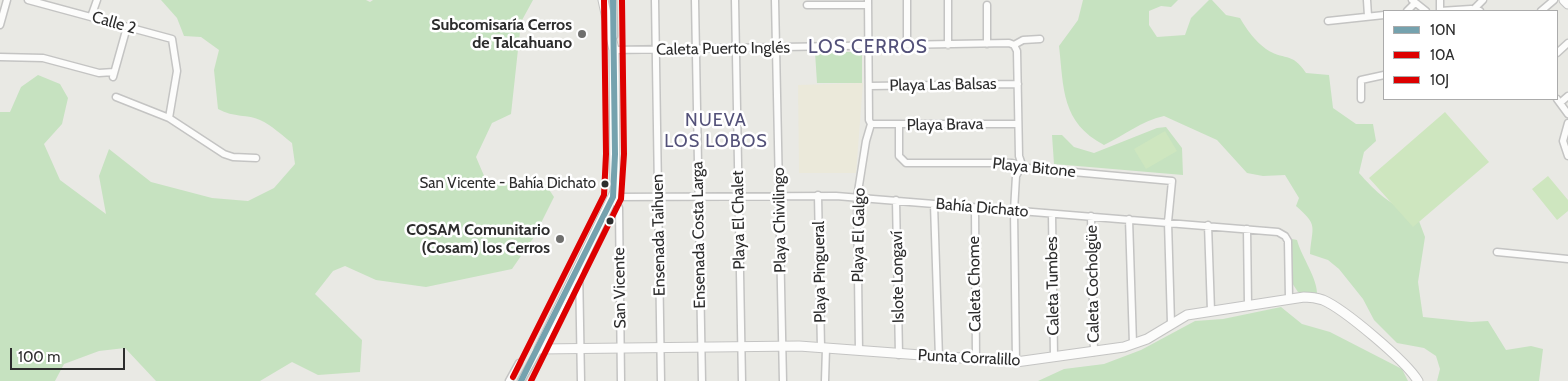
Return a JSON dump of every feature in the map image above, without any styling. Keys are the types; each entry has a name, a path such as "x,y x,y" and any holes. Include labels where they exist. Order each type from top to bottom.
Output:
{"street":[{"path":"0,25 7,0"},
{"name":"Calle 2","path":"28,0 49,3 91,17 172,39 177,72 168,118"},
{"path":"91,17 96,0"},
{"path":"603,0 614,50"},
{"path":"521,381 539,349 579,261 614,197 613,0"},
{"name":"Ensenada Taihuen","path":"655,0 661,381"},
{"name":"Ensenada Costa Larga","path":"695,0 702,381"},
{"name":"Playa El Chalet","path":"735,0 742,381"},
{"name":"Playa Chivilingo","path":"775,0 783,381"},
{"path":"907,0 907,46"},
{"path":"948,0 948,45"},
{"path":"1367,0 1368,16"},
{"path":"1477,10 1483,0"},
{"path":"1542,10 1554,0"},
{"path":"1564,0 1568,4"},
{"path":"1414,2 1425,10"},
{"path":"807,5 868,3"},
{"name":"Playa El Galgo","path":"860,351 857,198 866,140 871,124 868,3"},
{"path":"987,5 987,44"},
{"path":"1328,21 1383,15"},
{"path":"0,57 43,58 99,73 114,74 127,27"},
{"name":"Caleta Puerto Inglés","path":"614,50 1014,45 1023,40 1040,39"},
{"path":"1558,52 1568,43"},
{"path":"1014,45 1017,51 1019,156 1022,165 1016,176 1014,211 1016,362"},
{"path":"1361,99 1361,80 1383,76"},
{"name":"Playa Las Balsas","path":"869,86 1018,84"},
{"path":"1568,96 1558,101 1568,114"},
{"path":"116,97 168,118 224,154 256,158"},
{"path":"1568,123 1563,145 1568,156"},
{"name":"Playa Brava","path":"871,124 1018,124"},
{"name":"Playa Bitone","path":"899,125 899,156 903,162 1022,165 1029,168 1172,181 1168,222"},
{"name":"Bahía Dichato","path":"614,197 818,195 1278,232 1287,238 1289,298"},
{"name":"Playa Pingueral","path":"818,195 825,381"},
{"name":"San Vicente","path":"614,197 619,208 621,381"},
{"name":"Islote Longaví","path":"896,200 899,354"},
{"path":"934,204 939,358"},
{"name":"Caleta Chome","path":"975,208 976,360"},
{"name":"Caleta Tumbes","path":"1052,214 1054,357"},
{"name":"Caleta Cocholgüe","path":"1091,216 1094,352"},
{"path":"1129,219 1133,344"},
{"path":"1168,222 1171,323"},
{"path":"1208,225 1211,311"},
{"path":"1247,229 1248,305"},
{"path":"1497,252 1568,259"},
{"path":"579,261 581,381"},
{"name":"Punta Corralillo","path":"539,349 782,346 1016,362 1094,352 1133,344 1154,335 1187,315 1289,298 1311,297 1329,304 1396,355 1418,381"},
{"path":"509,381 519,363"}],"shaded area":[{"path":"863,83 856,173 799,173 798,85"}],"green space":[{"path":"161,0 366,0 370,2 373,0 533,0 521,22 511,114 492,123 476,157 488,185 542,179 554,197 534,237 512,269 426,287 376,280 345,266 333,271 315,294 362,340 360,372 318,375 292,362 260,381 156,381 125,348 99,351 64,364 55,381 0,381 0,112 10,112 21,87 38,75 60,84 68,98 62,124 44,144 60,180 106,214 99,176 109,149 151,182 212,198 248,201 274,188 295,164 292,143 272,127 255,118 230,114 218,109 214,70 219,50 201,37 184,36 177,18"},
{"path":"1083,0 1178,0 1171,7 1161,6 1149,11 1149,25 1157,37 1185,35 1191,18 1209,0 1212,0 1226,15 1240,18 1258,42 1272,53 1292,59 1306,73 1329,75 1333,108 1356,124 1373,124 1376,141 1364,152 1359,173 1384,198 1399,207 1416,213 1425,237 1418,282 1423,317 1471,322 1488,321 1506,350 1531,346 1543,349 1539,381 1437,381 1440,369 1436,356 1424,348 1397,343 1374,320 1363,299 1339,269 1328,260 1310,254 1313,232 1311,223 1296,206 1299,198 1285,175 1263,176 1247,173 1217,140 1164,116 1140,125 1104,145 1090,136 1072,115 1067,103 1059,46 1078,20"},
{"path":"815,52 859,52 862,55 862,83 817,83"},
{"path":"1445,112 1489,162 1413,227 1369,178"},
{"path":"1166,127 1182,148 1183,175 1054,164 1052,135 1062,135 1074,147 1094,153 1157,128"},
{"path":"1165,131 1177,151 1146,169 1134,149"},
{"path":"1548,176 1568,200 1568,211 1557,220 1532,189"},
{"path":"1292,239 1297,240 1315,282 1317,295 1298,292 1292,283"},
{"path":"1281,307 1302,324 1330,332 1402,369 1408,381 1038,381 1064,369 1104,364 1141,350 1195,321 1223,319"}],"transit line":[{"name":"10J","path":"513,377 604,195 606,154 604,0"},
{"name":"10N","path":"521,381 613,197 615,154 613,0"},
{"name":"10A","path":"531,381 621,199 624,154 622,0"}],"place":[{"name":"Subcomisaría Cerros de Talcahuano","path":"582,34"},
{"name":"San Vicente - Bahía Dichato","path":"605,184"},
{"name":"COSAM Comunitario (Cosam) los Cerros","path":"560,239"}],"district":[{"name":"LOS CERROS","path":"868,47"},
{"name":"NUEVA LOS LOBOS","path":"716,131"}]}
